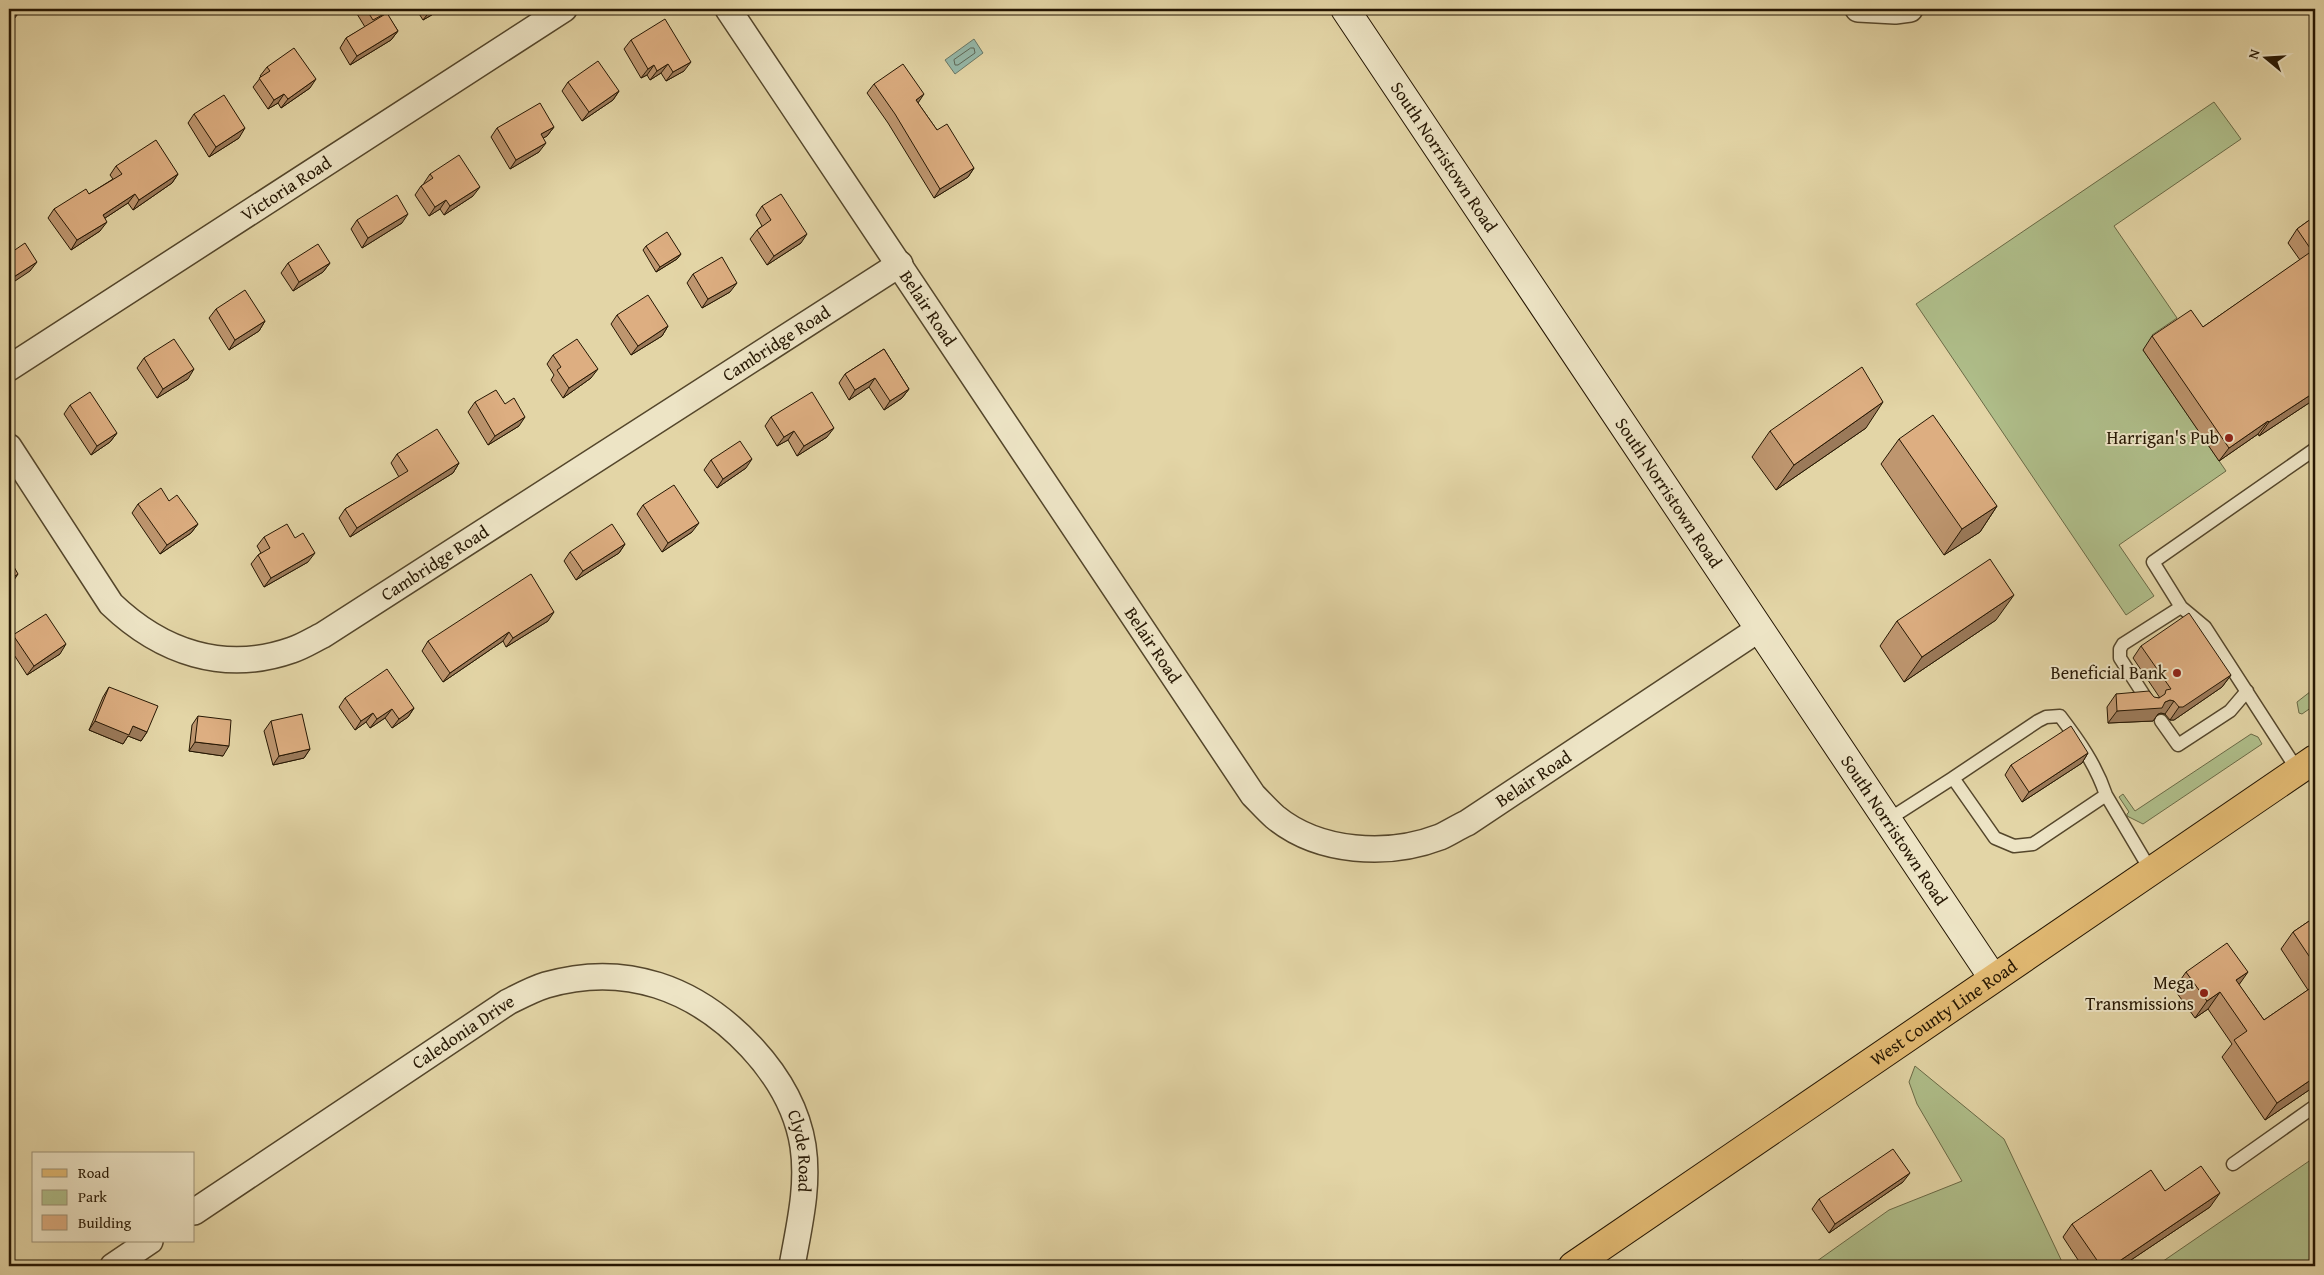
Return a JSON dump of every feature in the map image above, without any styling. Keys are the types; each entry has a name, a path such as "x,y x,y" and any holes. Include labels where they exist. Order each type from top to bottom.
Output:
{"main road":[{"name":"West County Line Road","path":"1573,1266 1993,978 2309,767"}],"street":[{"name":"Victoria Road","path":"9,368 564,9"},
{"name":"Belair Road","path":"728,9 1253,795 1281,821 1322,842 1353,848 1404,846 1439,837 1467,823 1759,629"},
{"name":"South Norristown Road","path":"1345,9 1993,978"},
{"path":"1858,9 1895,11 1910,9"},
{"name":"Cambridge Road","path":"9,447 111,604 129,621 158,640 201,656 224,660 258,658 292,650 323,635 900,264"},
{"name":"Caledonia Drive","path":"195,1211 508,1002 544,986 596,976 648,982 685,995 717,1015 751,1047"},
{"name":"Clyde Road","path":"751,1047 765,1062 783,1089 793,1109 803,1144 805,1193 792,1266"},
{"path":"113,1266 149,1242"}],"lane":[{"path":"2309,767 2247,691 2205,627 2181,607 2153,562 2315,449"},
{"path":"2149,703 2120,658 2120,649 2123,644 2181,607"},
{"path":"2161,721 2178,745 2230,710 2247,691"},
{"path":"1886,820 2038,721 2046,717 2060,716 2082,745 2094,766 2106,795 2151,871"},
{"path":"1953,778 1995,838 2014,846 2032,844 2106,795"},
{"path":"2233,1164 2315,1106"}],"green space":[{"path":"2214,102 2241,139 2114,226 2177,318 2152,335 2155,341 2143,350 2226,471 2119,545 2154,596 2126,615 1916,304"},
{"path":"2315,688 2315,705 2302,714 2299,713 2297,702"},
{"path":"2251,734 2258,737 2262,744 2143,824 2127,816 2129,812 2119,797 2123,794 2135,811"},
{"path":"1915,1066 2004,1139 2064,1266 1810,1266 1889,1210 1962,1181 1917,1104 1909,1082"},
{"path":"2315,1157 2315,1266 2156,1266"}],"water":[{"path":"974,39 983,53 955,74 945,60"}],"building":[{"path":"9,9 20,9 21,10 9,18"},
{"path":"366,9 390,9 391,10 373,20"},
{"path":"387,13 398,31 357,56 346,38"},
{"path":"665,19 691,62 673,72 668,64 657,71 654,65 648,69 631,40"},
{"path":"294,48 316,79 288,99 284,94 274,100 259,78 270,71 267,67"},
{"path":"598,61 619,91 589,112 568,82"},
{"path":"903,64 924,94 916,100 937,130 947,124 974,168 940,189 895,114 874,84"},
{"path":"224,95 245,128 216,147 194,114"},
{"path":"540,103 554,127 541,134 546,143 516,160 497,128"},
{"path":"156,140 178,174 139,200 135,194 103,215 107,222 77,240 54,209 86,189 89,194 122,174 116,166"},
{"path":"459,155 480,187 450,206 446,200 435,207 421,186 433,178 430,174"},
{"path":"781,194 807,234 774,256 757,230 771,220 762,206"},
{"path":"397,195 408,214 368,238 357,220"},
{"path":"2315,216 2315,392 2229,448 2152,336 2191,310 2203,327 2312,251 2297,229"},
{"path":"667,232 681,254 660,267 646,246"},
{"path":"25,243 37,262 9,280 9,254"},
{"path":"318,244 330,263 299,282 288,263"},
{"path":"722,257 737,283 708,299 693,274"},
{"path":"245,290 265,321 235,340 216,309"},
{"path":"648,295 668,326 638,346 617,315"},
{"path":"174,339 194,369 163,389 144,358"},
{"path":"577,339 598,369 569,388 557,370 561,367 553,355"},
{"path":"884,349 909,389 890,401 875,378 855,390 845,374"},
{"path":"1862,367 1883,402 1794,465 1770,431"},
{"path":"496,390 505,404 514,398 525,417 495,436 475,402"},
{"path":"90,392 117,433 97,446 70,405"},
{"path":"812,392 834,428 804,446 794,431 784,437 771,417"},
{"path":"1933,415 1997,506 1962,529 1899,439"},
{"path":"437,429 459,463 357,528 345,509 408,471 397,454"},
{"path":"740,441 752,459 723,479 711,460"},
{"path":"674,485 699,523 668,543 643,505"},
{"path":"161,488 169,501 177,495 198,524 167,545 138,504"},
{"path":"287,524 295,538 303,533 315,553 271,578 258,555 270,548 264,537"},
{"path":"612,524 625,544 583,571 570,552"},
{"path":"9,558 18,574 9,580"},
{"path":"1990,559 2014,595 1922,657 1897,621"},
{"path":"531,574 554,612 513,638 509,632 450,673 428,641"},
{"name":"Beneficial Bank","path":"2189,613 2231,675 2183,707 2179,707 2174,701 2170,700 2165,702 2162,708 2117,711 2116,694 2149,691 2154,697 2159,698 2165,694 2166,690 2171,689 2141,646"},
{"path":"46,614 66,644 34,666 13,635"},
{"path":"387,669 414,708 399,719 392,709 377,719 373,713 361,721 345,698"},
{"path":"109,687 158,706 147,732 133,726 129,735 95,721"},
{"path":"302,714 310,749 279,756 271,721"},
{"path":"198,716 231,720 229,746 195,742"},
{"path":"2071,726 2088,753 2029,792 2011,765"},
{"path":"2315,917 2315,965 2293,932"},
{"path":"2227,943 2248,972 2236,980 2264,1020 2315,985 2315,1077 2277,1103 2234,1040 2247,1031 2220,992 2207,1001 2186,972"},
{"path":"1893,1149 1910,1173 1835,1224 1819,1199"},
{"path":"2201,1166 2220,1193 2112,1266 2101,1266 2072,1224 2151,1170 2165,1191"},
{"path":"1743,1260 1749,1266 1735,1266"}],"place":[{"name":"Harrigan's Pub","path":"2229,438"},
{"name":"Beneficial Bank","path":"2177,673"},
{"name":"Mega Transmissions","path":"2204,993"}]}
